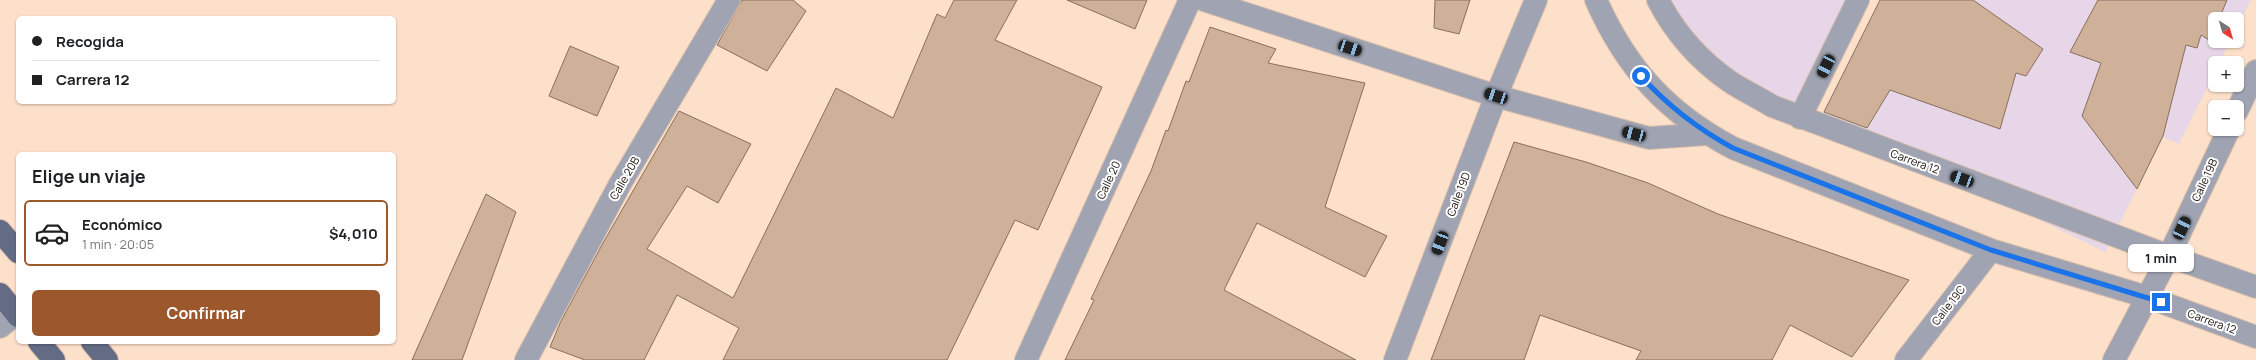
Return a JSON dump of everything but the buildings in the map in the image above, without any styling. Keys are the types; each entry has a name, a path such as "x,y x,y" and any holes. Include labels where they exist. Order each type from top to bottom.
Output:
{"main road":[{"path":"0,231 16,250"},
{"path":"0,294 11,319"},
{"path":"41,344 54,360"},
{"path":"94,344 106,360"}],"street":[{"name":"Calle 20B","path":"526,360 620,184 729,0"},
{"name":"Calle 20","path":"1026,360 1190,0"},
{"path":"1204,0 1496,96 1649,138 1707,134"},
{"name":"Calle 19D","path":"1395,360 1496,96 1536,0"},
{"name":"Carrera 12","path":"1596,0 1619,46 1641,76 1660,98 1707,134 1760,160 1991,250 2147,297 2256,337"},
{"name":"Carrera 12","path":"1658,0 1676,30 1710,67 1731,82 1772,106 1800,118 2169,256 2256,287"},
{"path":"1800,118 1858,0"},
{"path":"2242,100 2256,71"},
{"name":"Calle 19B","path":"2114,360 2169,256 2226,136"},
{"name":"Calle 19C","path":"1906,360 1991,250"}],"shaded area":[{"path":"1666,0 1854,0 1790,118 1679,31"},
{"path":"1880,0 2251,0 2244,14 2244,12 2208,12 2208,48 2226,48 2222,56 2208,56 2208,86 2179,144 2163,137 2105,252 1824,114"}],"route":[{"path":"1641,76 1660,98 1707,134 1760,160 1991,250 2161,302"}]}
